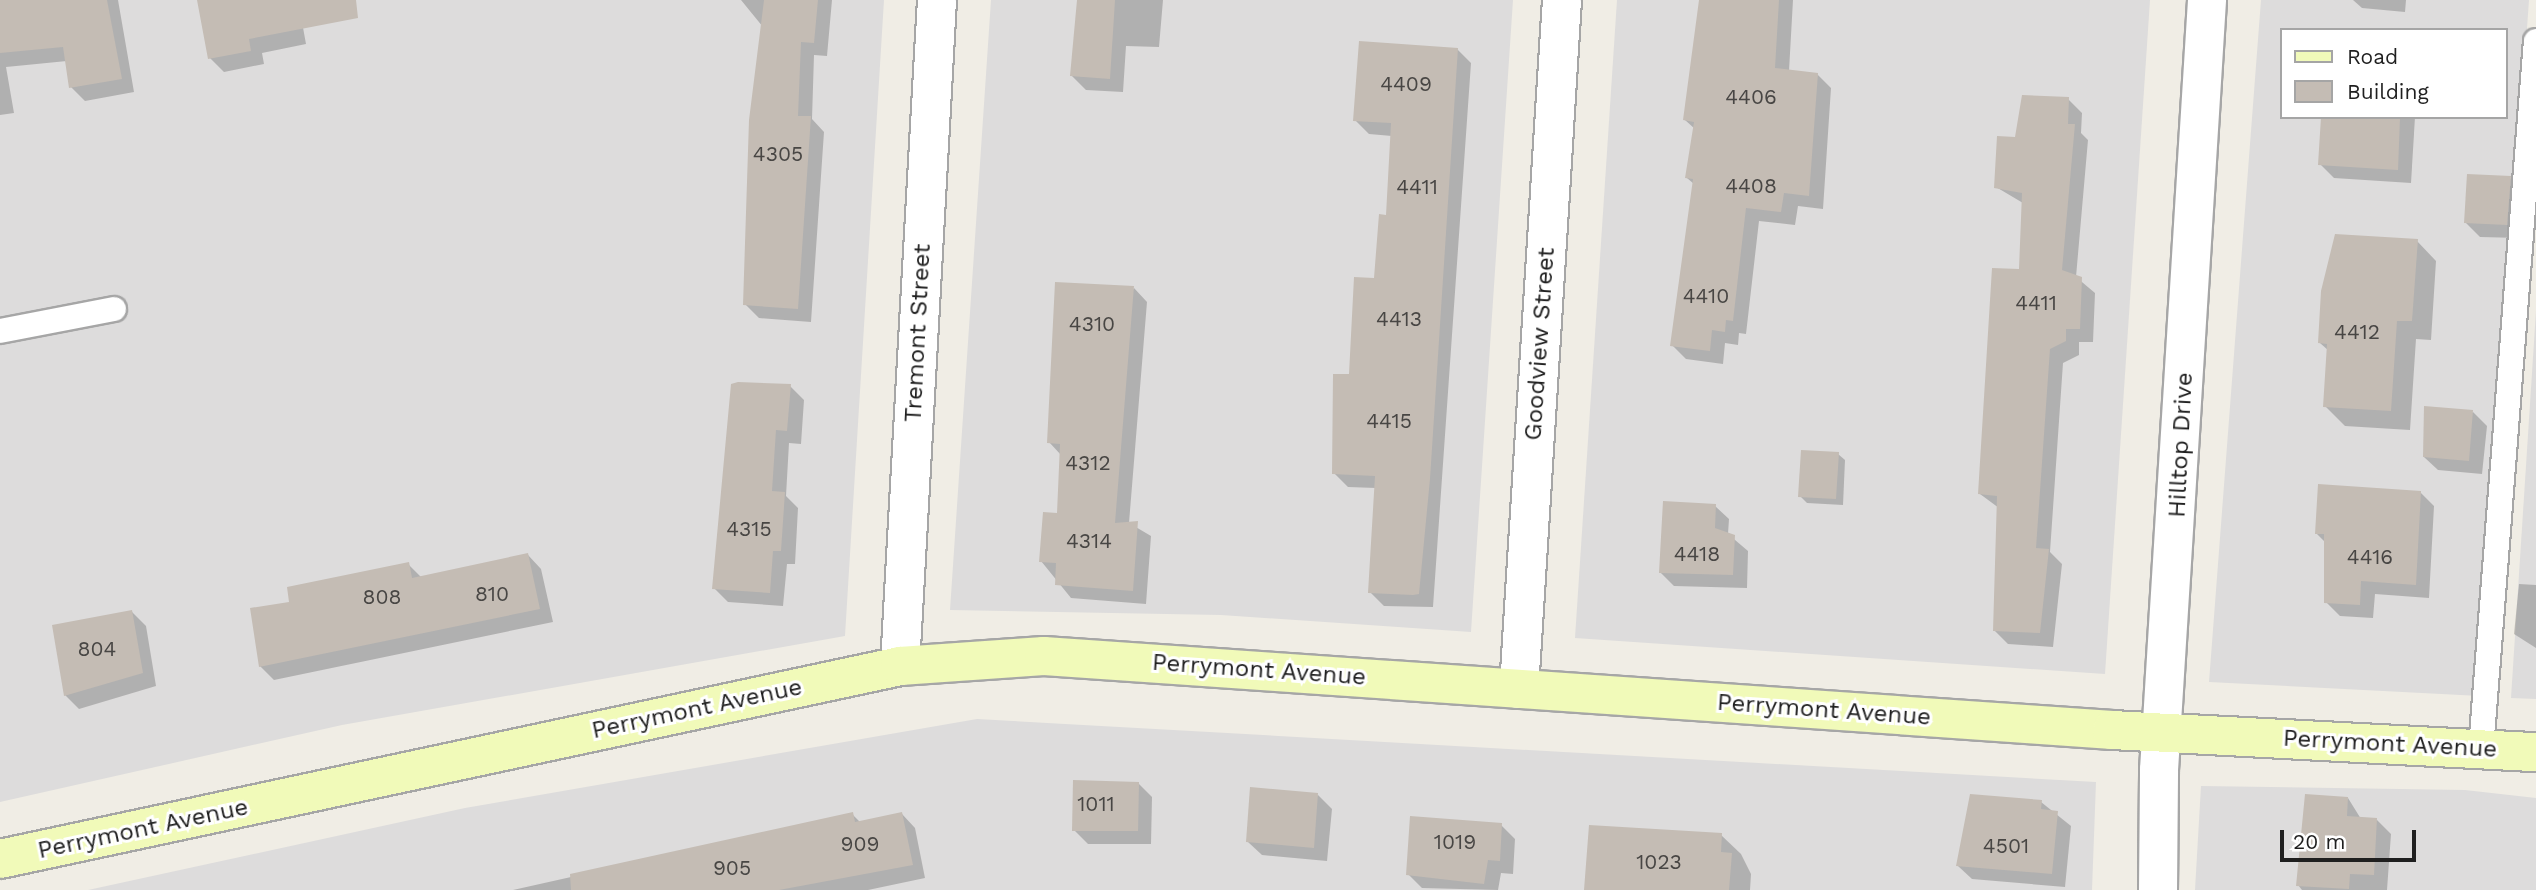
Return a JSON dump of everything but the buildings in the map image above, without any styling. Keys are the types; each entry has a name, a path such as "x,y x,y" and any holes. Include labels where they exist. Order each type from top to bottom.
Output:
{"street":[{"name":"Tremont Street","path":"900,666 937,0"},
{"name":"Goodview Street","path":"1519,689 1562,0"},
{"name":"Hilltop Drive","path":"2158,890 2164,733 2207,0"},
{"name":"Perrymont Avenue","path":"0,859 900,666 1044,656 2164,733 2536,751"}],"lane":[{"path":"2481,749 2536,41"},
{"path":"0,331 114,309"}],"shaded area":[{"path":"0,0 884,0 845,636 342,725 0,802"},
{"path":"991,0 1513,0 1471,632 1221,615 950,610"},
{"path":"1617,0 2150,0 2105,674 1575,638"},
{"path":"2261,0 2529,0 2480,696 2209,682"},
{"path":"2536,311 2536,699 2511,698"},
{"path":"977,719 2096,782 2092,890 88,890 465,808"},
{"path":"2201,786 2465,790 2536,798 2536,890 2195,890"}]}
